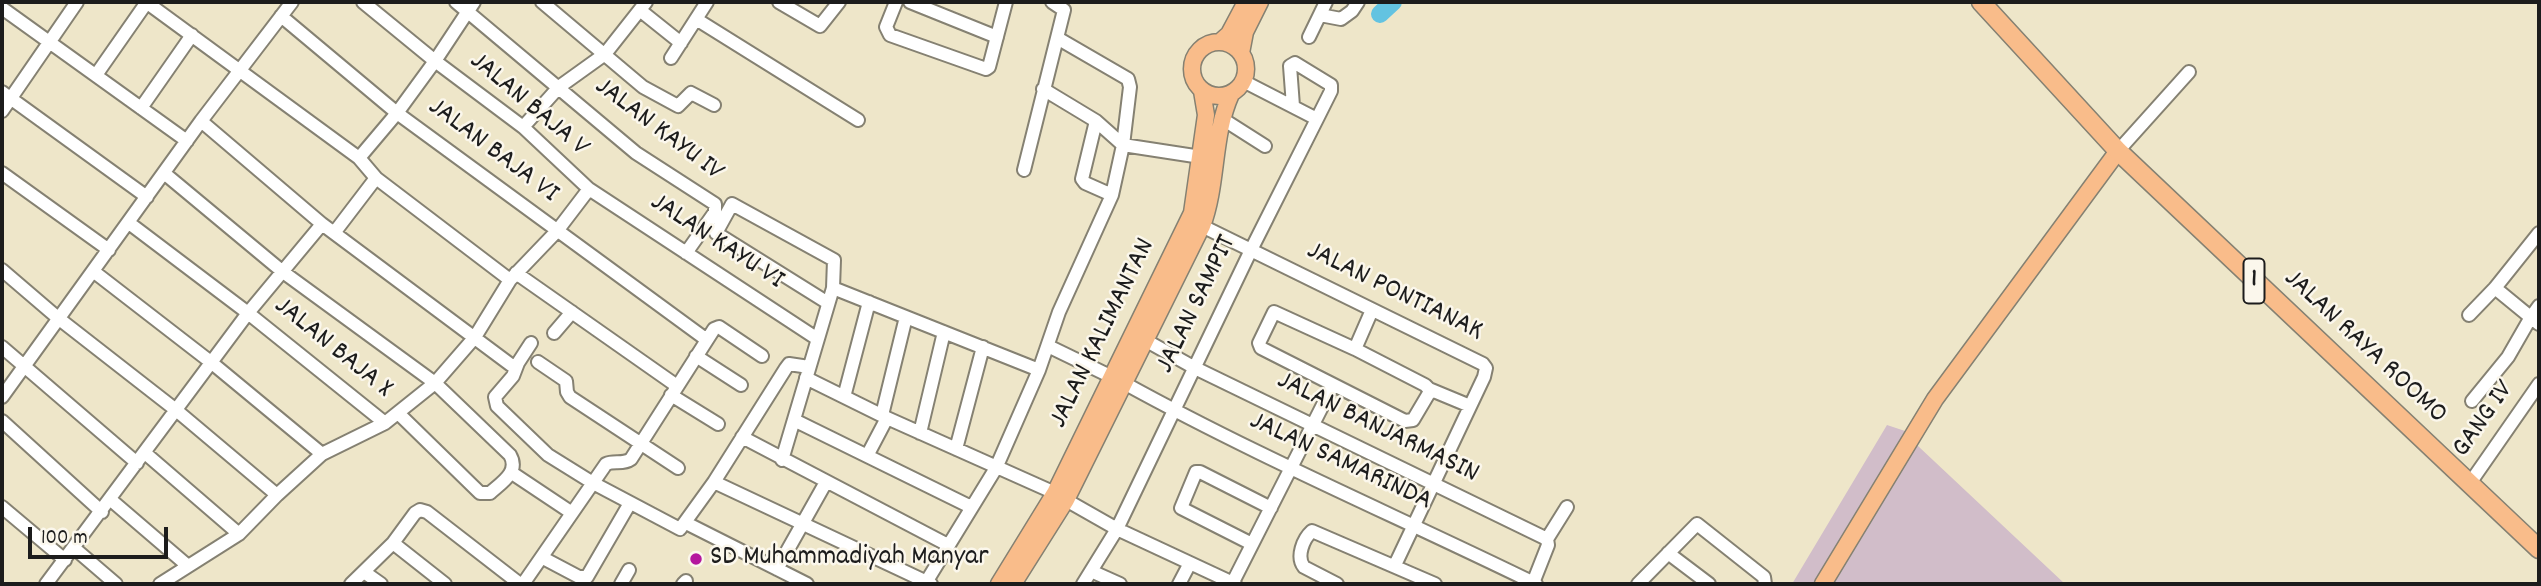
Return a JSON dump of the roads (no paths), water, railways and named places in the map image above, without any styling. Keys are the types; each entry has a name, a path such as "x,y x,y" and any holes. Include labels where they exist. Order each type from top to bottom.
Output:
{"highway":[{"name":"JALAN RAYA ROOMO","path":"1981,2 2118,151 2539,549"}],"main road":[{"path":"1220,42 1229,34 1246,2"},
{"path":"1241,53 1228,43 1203,46 1193,60 1192,76 1202,90 1221,96 1231,94 1244,81 1246,72 1241,53 1245,32 1260,2"},
{"name":"JALAN KALIMANTAN","path":"1118,380 1145,340 1192,213 1206,115 1202,90"},
{"name":"JALAN KALIMANTAN","path":"1013,584 1171,273 1202,226 1208,207 1221,118 1231,94"},
{"path":"1823,584 1935,399 2118,151"},
{"name":"JALAN KALIMANTAN","path":"999,584 1060,496"}],"street":[{"path":"2,111 6,95 77,2"},
{"path":"96,75 146,2 359,158 376,178 513,277 572,312 718,424"},
{"path":"2,397 201,121 292,2"},
{"name":"JALAN BAJA V","path":"363,2 435,61 523,127 589,189"},
{"path":"456,2 470,6 559,87"},
{"path":"542,2 643,87 675,106 681,105 691,93 714,105"},
{"path":"671,58 706,2"},
{"path":"779,2 821,26 839,2"},
{"path":"896,2 886,27 890,35 982,68 989,67 1006,2"},
{"path":"910,2 997,37"},
{"path":"1024,170 1043,89 1059,39 1064,10 1052,2"},
{"path":"1309,37 1326,2"},
{"path":"1320,15 1340,19 1352,11 1358,2"},
{"path":"359,158 397,113 435,61 470,6"},
{"path":"523,127 559,87 605,54 644,6 681,43"},
{"path":"2,8 187,141"},
{"name":"JALAN BAJA VI","path":"281,16 397,113 707,340"},
{"path":"696,19 858,120"},
{"path":"141,108 192,35"},
{"path":"714,482 927,584 996,468 1040,370 1059,312 1112,195 1123,145 1130,86 1128,79 1059,39"},
{"name":"JALAN SAMPIT","path":"1083,584 1117,529 1331,91 1331,85 1295,63 1290,66 1293,106"},
{"path":"2118,151 2189,72"},
{"path":"1244,81 1317,119"},
{"name":"JALAN KAYU IV","path":"559,87 636,153 716,206 715,212 686,253"},
{"path":"1043,89 1097,121 1123,145 1201,157"},
{"path":"6,95 147,197"},
{"path":"1221,118 1265,146"},
{"path":"201,121 322,224 515,368"},
{"path":"1097,121 1082,179 1085,183 1112,195"},
{"path":"2,173 109,250"},
{"path":"164,173 283,272 435,383 510,455 514,464 512,473 490,494 480,494 398,413"},
{"path":"334,233 376,178"},
{"path":"160,584 239,534 322,454 385,423 435,383 475,337 513,277 557,232 589,189"},
{"name":"JALAN KAYU VI","path":"589,189 816,338"},
{"path":"782,460 833,288 833,259 735,204 730,206 716,233 828,303"},
{"name":"JALAN BAJA X","path":"129,223 248,313 385,423"},
{"path":"46,584 248,313 322,224"},
{"name":"JALAN PONTIANAK","path":"1202,226 1483,364 1486,368 1395,565"},
{"path":"2469,315 2495,288 2539,233"},
{"path":"2,270 277,495"},
{"path":"93,271 212,363 322,454"},
{"path":"833,288 1040,370"},
{"path":"2472,401 2508,357 2536,316 2495,288"},
{"path":"844,397 869,302"},
{"path":"1355,349 1372,310"},
{"path":"554,333 572,312"},
{"path":"1429,388 1413,421 1409,422 1261,348 1259,343 1272,315 1277,312 1470,406"},
{"path":"867,456 884,416 906,317"},
{"path":"351,584 393,543 420,510 522,584 543,558 606,464 628,461 641,445 717,327 762,356"},
{"path":"920,433 944,332"},
{"name":"JALAN BANJARMASIN","path":"1145,340 1195,368 1547,538"},
{"path":"531,343 513,376 495,397 497,406 548,455 676,528 680,529 686,523 789,364 807,372 844,397 1060,496 1117,529 1233,584 1333,385"},
{"name":"JALAN SAMARINDA","path":"1048,346 1291,469 1535,584"},
{"path":"2,347 239,534"},
{"path":"956,449 983,347"},
{"path":"696,356 741,385"},
{"path":"538,362 566,381 568,395 678,468"},
{"name":"GANG IV","path":"2470,483 2539,384"},
{"path":"794,420 971,507"},
{"path":"2,422 102,512"},
{"path":"742,437 948,545"},
{"path":"1252,544 1181,508 1196,472 1271,508"},
{"path":"512,473 572,513"},
{"path":"777,569 826,482"},
{"path":"111,500 188,566"},
{"path":"543,558 579,577 589,576 630,503"},
{"path":"2,507 65,559"},
{"path":"1535,584 1548,545 1547,538 1567,507"},
{"path":"686,523 806,584"},
{"path":"1638,584 1697,524 1763,577 1765,584"},
{"path":"1337,584 1304,567 1300,562 1300,555 1312,531 1435,584"},
{"path":"393,543 445,584"},
{"path":"74,548 116,584"},
{"path":"1668,553 1709,584"},
{"path":"1179,584 1190,563"},
{"path":"621,584 629,570"},
{"path":"1091,571 1120,584"},
{"path":"363,572 381,584"}],"waterway":[{"path":"1380,14 1393,2"}],"place":[{"name":"SD Muhammadiyah Manyar","path":"696,559"}]}
